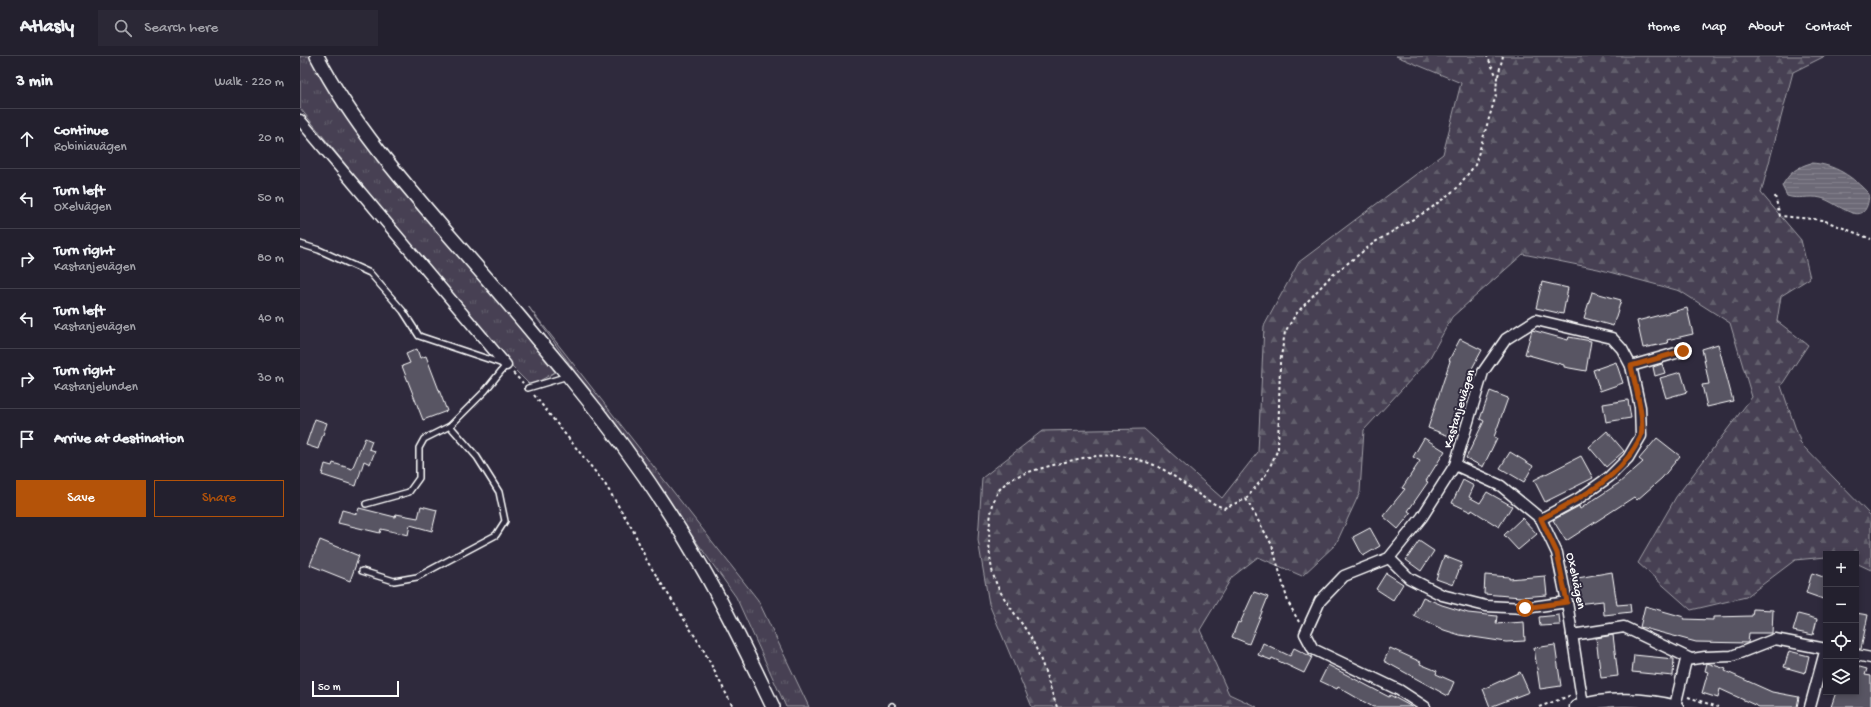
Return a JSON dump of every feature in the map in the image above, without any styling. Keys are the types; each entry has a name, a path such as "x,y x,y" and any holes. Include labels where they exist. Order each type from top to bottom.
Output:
{"main road":[{"path":"317,56 332,84 364,132 406,185 568,376 653,488 700,564 739,636 773,707"}],"street":[{"path":"300,120 506,365"},
{"name":"Kastanjevägen","path":"1305,634 1320,601 1344,576 1389,558 1422,517 1455,465 1468,428 1483,372 1506,339 1536,320 1612,338 1622,349 1631,366 1640,407 1641,436 1628,458 1609,477 1578,498 1541,519"},
{"path":"1631,366 1683,351"},
{"name":"Oxelvägen","path":"1455,465 1501,486 1541,519 1557,553 1567,602 1579,706"},
{"path":"1389,558 1409,578 1442,595 1486,606 1525,608 1567,602"},
{"path":"1572,635 1624,627 1691,659"},
{"path":"1305,634 1313,649 1399,690 1425,707"},
{"path":"1579,706 1606,701 1638,701 1676,707 1686,660 1732,656 1775,639 1823,648"},
{"path":"1859,656 1871,658"},
{"path":"1810,707 1823,659"}],"lane":[{"path":"300,244 319,250 370,273 403,311 419,336 506,365 485,391 450,426 424,439 419,448 419,478 408,492 366,504"},
{"path":"528,388 568,376"},
{"path":"362,571 394,581 417,578 496,535 505,521 499,492 476,457 450,426"}],"path":[{"path":"1487,56 1497,78"},
{"path":"1057,707 1033,641 995,580 988,543 991,511 1000,489 1019,474 1086,457 1117,455 1150,464 1170,475 1208,502 1224,508 1246,499 1267,473 1278,449 1280,363 1285,332 1296,314 1330,277 1375,242 1430,209 1457,188 1474,164 1496,95 1497,78 1503,56"},
{"path":"1775,196 1780,216 1823,220 1871,239"},
{"path":"506,365 528,388 605,484 633,530 648,560 703,649 733,707"},
{"path":"1246,499 1272,545 1288,602 1305,634"}],"green space":[{"path":"300,56 310,56 359,134 414,206 491,293 555,372 531,386 507,362 487,334 425,263 300,108"},
{"path":"1396,56 1825,56 1793,72 1761,193 1801,240 1810,278 1781,296 1777,321 1808,345 1781,386 1801,444 1871,516 1871,570 1859,564 1859,551 1823,551 1823,557 1795,560 1746,597 1691,610 1638,563 1676,497 1752,397 1730,323 1680,291 1598,269 1523,254 1452,317 1428,361 1364,430 1360,492 1336,544 1302,576 1258,557 1232,577 1200,630 1229,694 1257,707 1032,707 989,604 978,540 982,478 1042,431 1144,429 1222,498 1258,452 1264,326 1299,262 1443,154 1461,83"},
{"path":"528,306 758,600 809,707 786,707 736,597"}],"shaded area":[{"path":"1811,163 1836,169 1857,182 1869,194 1867,206 1863,212 1858,214 1851,212 1821,198 1795,198 1787,196 1782,186 1788,177 1802,166"}],"building":[{"path":"1542,282 1568,288 1563,314 1536,308"},
{"path":"1592,292 1621,300 1613,326 1584,318"},
{"path":"1687,308 1693,334 1667,340 1668,343 1643,348 1637,321"},
{"path":"1532,330 1568,340 1569,337 1591,341 1586,371 1564,367 1564,365 1525,354"},
{"path":"1460,339 1482,350 1468,376 1470,377 1458,415 1460,416 1452,437 1428,428 1450,361 1449,360"},
{"path":"1718,344 1733,401 1707,407 1702,385 1709,384 1702,349"},
{"path":"417,349 420,358 426,356 447,411 423,420 402,366 410,363 406,354"},
{"path":"1616,362 1623,383 1600,391 1593,370"},
{"path":"1662,364 1665,373 1655,376 1653,367"},
{"path":"1681,372 1687,392 1666,398 1660,378"},
{"path":"1490,391 1508,398 1494,437 1497,438 1483,467 1466,458 1484,421 1480,419"},
{"path":"1628,400 1631,418 1606,422 1603,404"},
{"path":"315,419 327,423 318,449 306,445"},
{"path":"1607,431 1624,451 1606,467 1589,447"},
{"path":"365,438 372,441 369,449 375,451 370,464 364,461 356,486 322,475 325,464 332,466 333,463 352,469"},
{"path":"1424,438 1445,451 1426,481 1428,482 1408,511 1411,513 1398,529 1383,516 1405,489 1402,488 1420,461 1413,457"},
{"path":"1657,438 1680,456 1662,478 1637,500 1634,497 1566,541 1553,520 1579,506 1580,509 1619,483 1643,462 1639,459"},
{"path":"1510,452 1533,466 1524,482 1500,468"},
{"path":"1581,456 1593,478 1545,502 1534,480"},
{"path":"1463,480 1474,486 1469,497 1480,503 1487,492 1512,506 1499,527 1472,510 1471,512 1452,503"},
{"path":"421,506 437,510 432,531 410,525 408,535 381,529 380,533 338,523 342,510 357,514 359,508 395,517 396,514 418,518"},
{"path":"1522,518 1537,534 1518,550 1504,535"},
{"path":"1370,528 1380,546 1363,556 1353,537"},
{"path":"320,540 359,556 350,581 310,565"},
{"path":"1419,541 1434,551 1421,571 1406,560"},
{"path":"1444,556 1462,563 1453,585 1436,579"},
{"path":"1612,572 1617,605 1630,604 1631,612 1604,615 1603,601 1576,604 1572,579"},
{"path":"1386,573 1403,584 1393,600 1376,589"},
{"path":"1812,573 1823,577 1823,599 1806,593"},
{"path":"1485,575 1509,577 1509,579 1545,576 1547,595 1521,597 1484,594"},
{"path":"1254,592 1268,597 1249,644 1232,637"},
{"path":"1423,597 1468,613 1497,616 1496,624 1524,622 1525,641 1506,642 1460,635 1444,630 1414,616"},
{"path":"1645,606 1684,617 1683,619 1713,620 1713,617 1752,616 1753,609 1773,610 1772,633 1749,633 1748,643 1696,642 1640,627"},
{"path":"1798,614 1817,619 1813,635 1793,631"},
{"path":"1859,614 1868,615 1861,649 1859,649"},
{"path":"1559,615 1560,625 1540,626 1539,617"},
{"path":"1613,635 1618,676 1601,678 1596,638"},
{"path":"1263,643 1290,656 1294,648 1312,657 1304,673 1272,658 1271,660 1258,655"},
{"path":"1555,645 1561,686 1540,689 1534,648"},
{"path":"1390,648 1421,662 1420,664 1437,671 1436,674 1454,682 1448,696 1384,661"},
{"path":"1789,651 1809,656 1805,673 1784,667"},
{"path":"1634,655 1674,659 1673,676 1632,672"},
{"path":"1707,663 1726,669 1725,671 1772,692 1799,697 1797,707 1759,707 1720,689 1718,698 1702,693 1708,672 1705,671"},
{"path":"1328,665 1389,697 1390,695 1412,707 1373,707 1338,687 1337,689 1320,681"},
{"path":"1859,667 1867,669 1865,675 1871,676 1871,707 1831,707 1835,695 1859,695"},
{"path":"1520,672 1529,692 1490,707 1483,689"}],"route":[{"path":"1525,608 1567,602 1557,553 1541,519 1578,498 1609,477 1628,458 1641,436 1640,407 1631,366 1683,351"}]}
